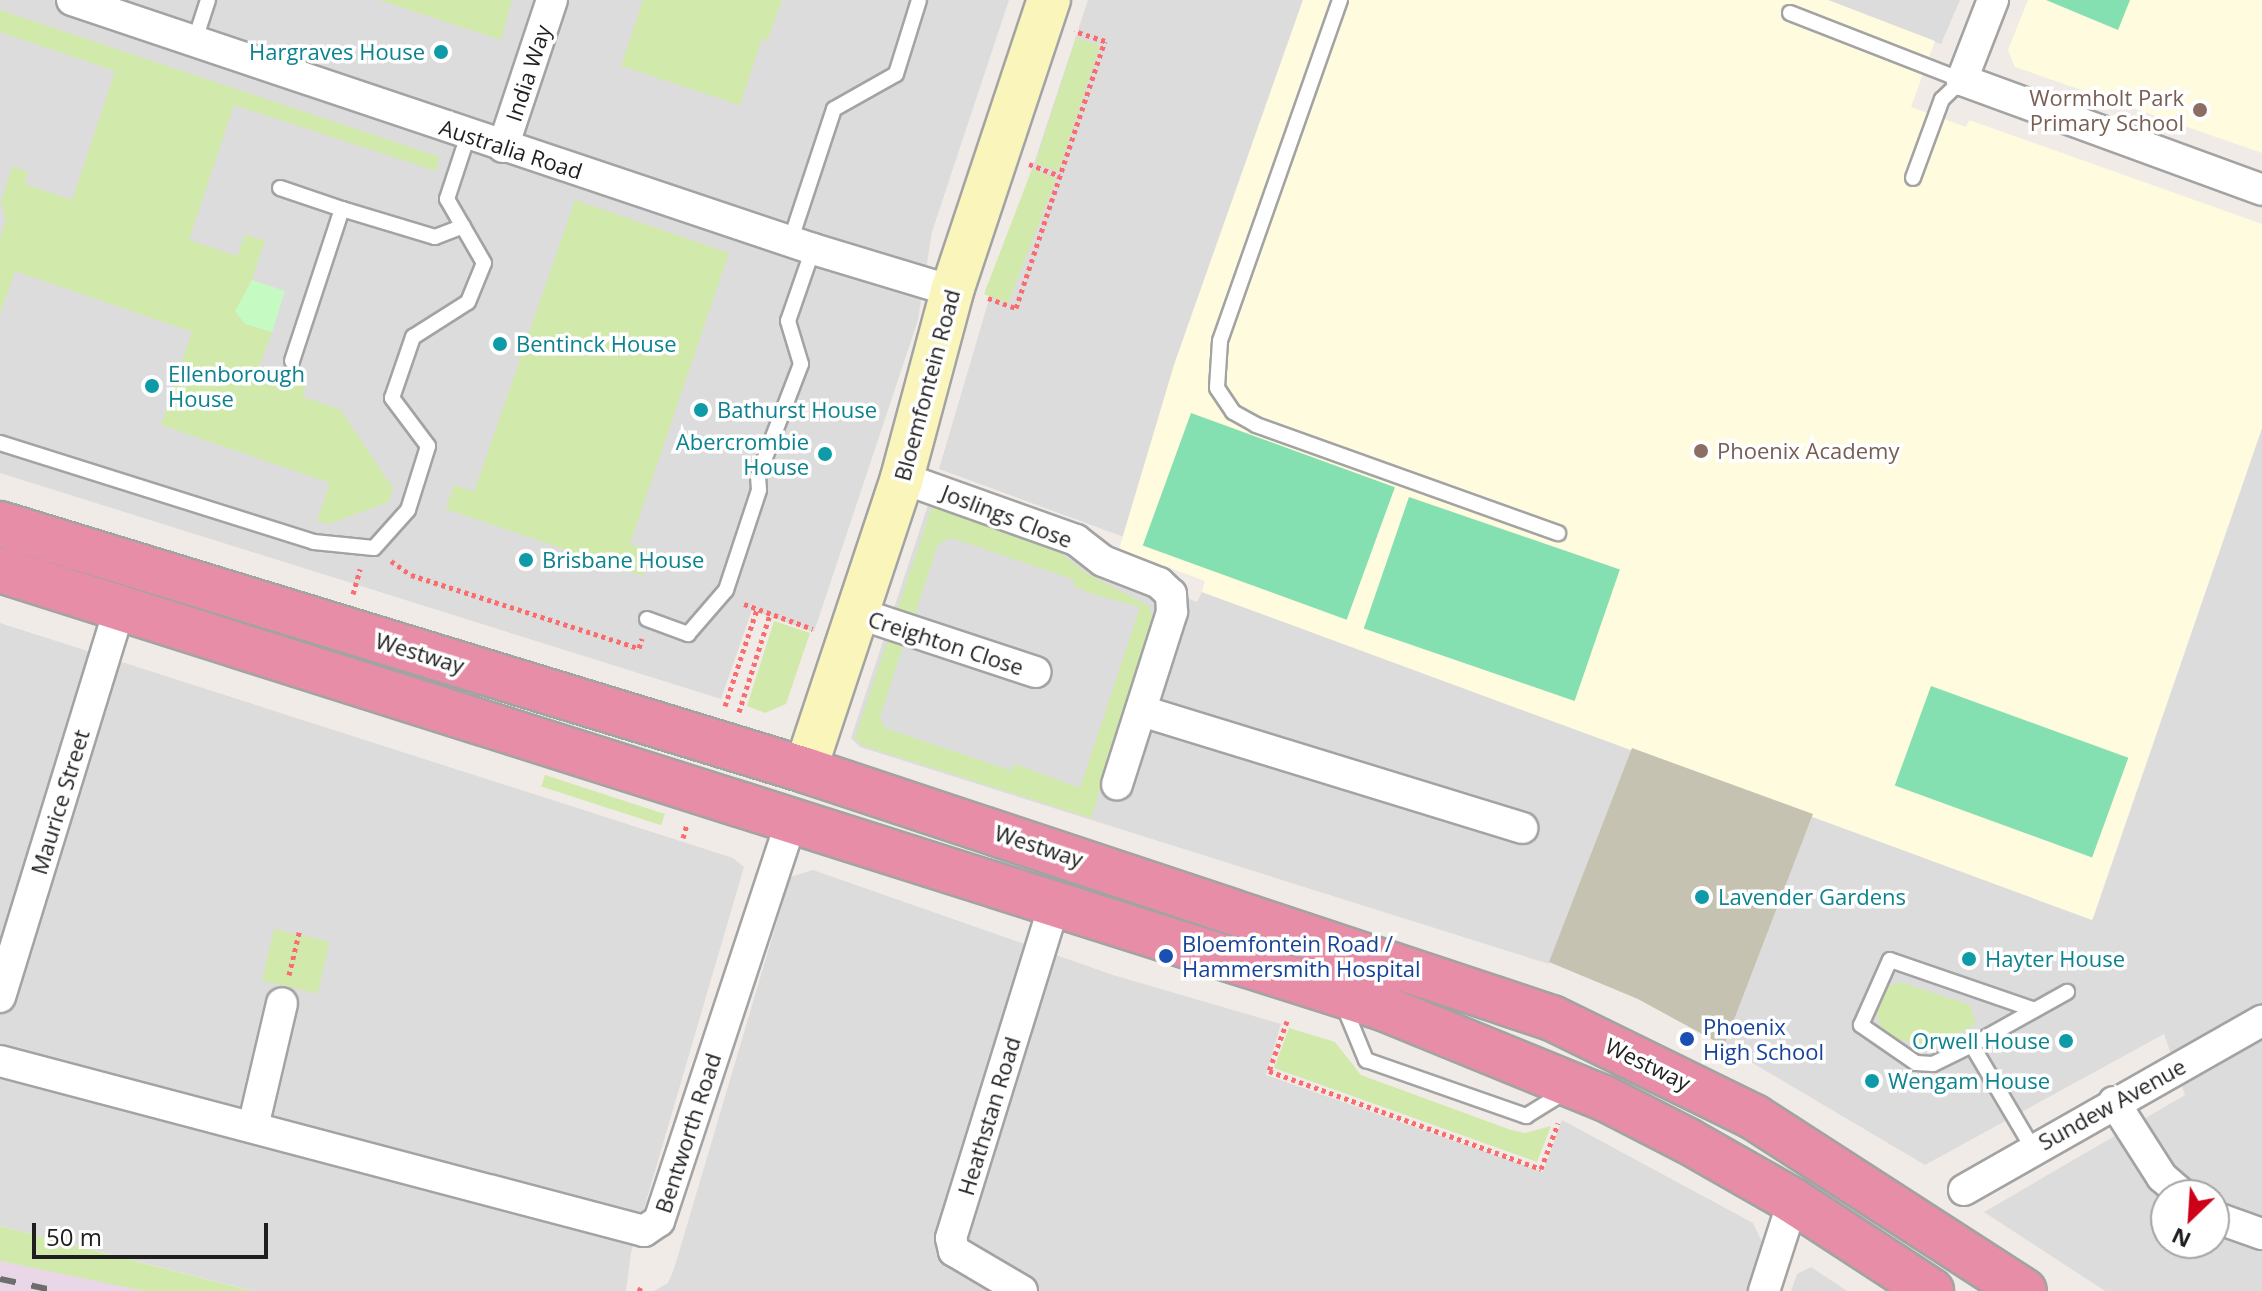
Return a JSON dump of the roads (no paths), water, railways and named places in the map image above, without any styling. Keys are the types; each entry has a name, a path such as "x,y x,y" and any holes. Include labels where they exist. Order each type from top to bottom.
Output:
{"highway":[{"name":"Westway","path":"0,524 805,770 1552,1018 1754,1117 2024,1291"},
{"path":"0,570 790,824 1339,995 1793,1201 1931,1291"}],"street":[{"name":"Australia Road","path":"72,0 801,246 968,294"},
{"name":"India Way","path":"503,147 552,0"},
{"path":"1993,0 1962,80 2262,190"},
{"name":"Bloemfontein Road","path":"805,770 1060,15"},
{"name":"Joslings Close","path":"902,478 1076,540 1103,561 1159,583 1171,594 1172,612 1117,784"},
{"name":"Maurice Street","path":"0,997 120,607"},
{"name":"Creighton Close","path":"857,613 1035,672"},
{"path":"1142,711 1522,828"},
{"name":"Bentworth Road","path":"0,1061 633,1230 652,1229 659,1221 790,824"},
{"name":"Heathstan Road","path":"1019,1290 954,1251 951,1238 1054,906"},
{"path":"253,1127 282,1003"},
{"name":"Sundew Avenue","path":"1964,1190 2032,1147 2262,1021"},
{"path":"2114,1102 2164,1179"},
{"path":"1764,1291 1793,1201"},
{"path":"2230,1223 2262,1234"}],"lane":[{"path":"194,43 208,0"},
{"path":"647,619 688,634 726,590 759,490 758,476 801,364 788,321 801,246 834,109 896,74 919,0"},
{"path":"1340,0 1220,341 1217,388 1233,412 1256,425 1558,533"},
{"path":"1790,13 1962,80 1942,99 1913,178"},
{"path":"0,443 314,542 374,548 408,510 428,446 392,398 413,337 468,302 484,263 447,199 468,135"},
{"path":"280,188 435,237 463,226"},
{"path":"292,361 342,209"},
{"path":"2035,1010 1890,960 1861,1025 1916,1063 1933,1064 1972,1045 2035,1010 2067,992"},
{"path":"1972,1045 2032,1147"}],"railway":[{"path":"0,1279 57,1291"}],"place":[{"name":"Hargraves House","path":"441,52"},
{"name":"Wormholt Park Primary School","path":"2200,110"},
{"name":"Bentinck House","path":"500,344"},
{"name":"Ellenborough House","path":"152,386"},
{"name":"Bathurst House","path":"701,410"},
{"name":"Phoenix Academy","path":"1701,451"},
{"name":"Abercrombie House","path":"825,454"},
{"name":"Brisbane House","path":"526,560"},
{"name":"Lavender Gardens","path":"1702,897"},
{"name":"Bloemfontein Road / Hammersmith Hospital","path":"1166,956"},
{"name":"Hayter House","path":"1969,959"},
{"name":"Phoenix High School","path":"1687,1039"},
{"name":"Orwell House","path":"2066,1041"},
{"name":"Wengam House","path":"1872,1081"}]}
